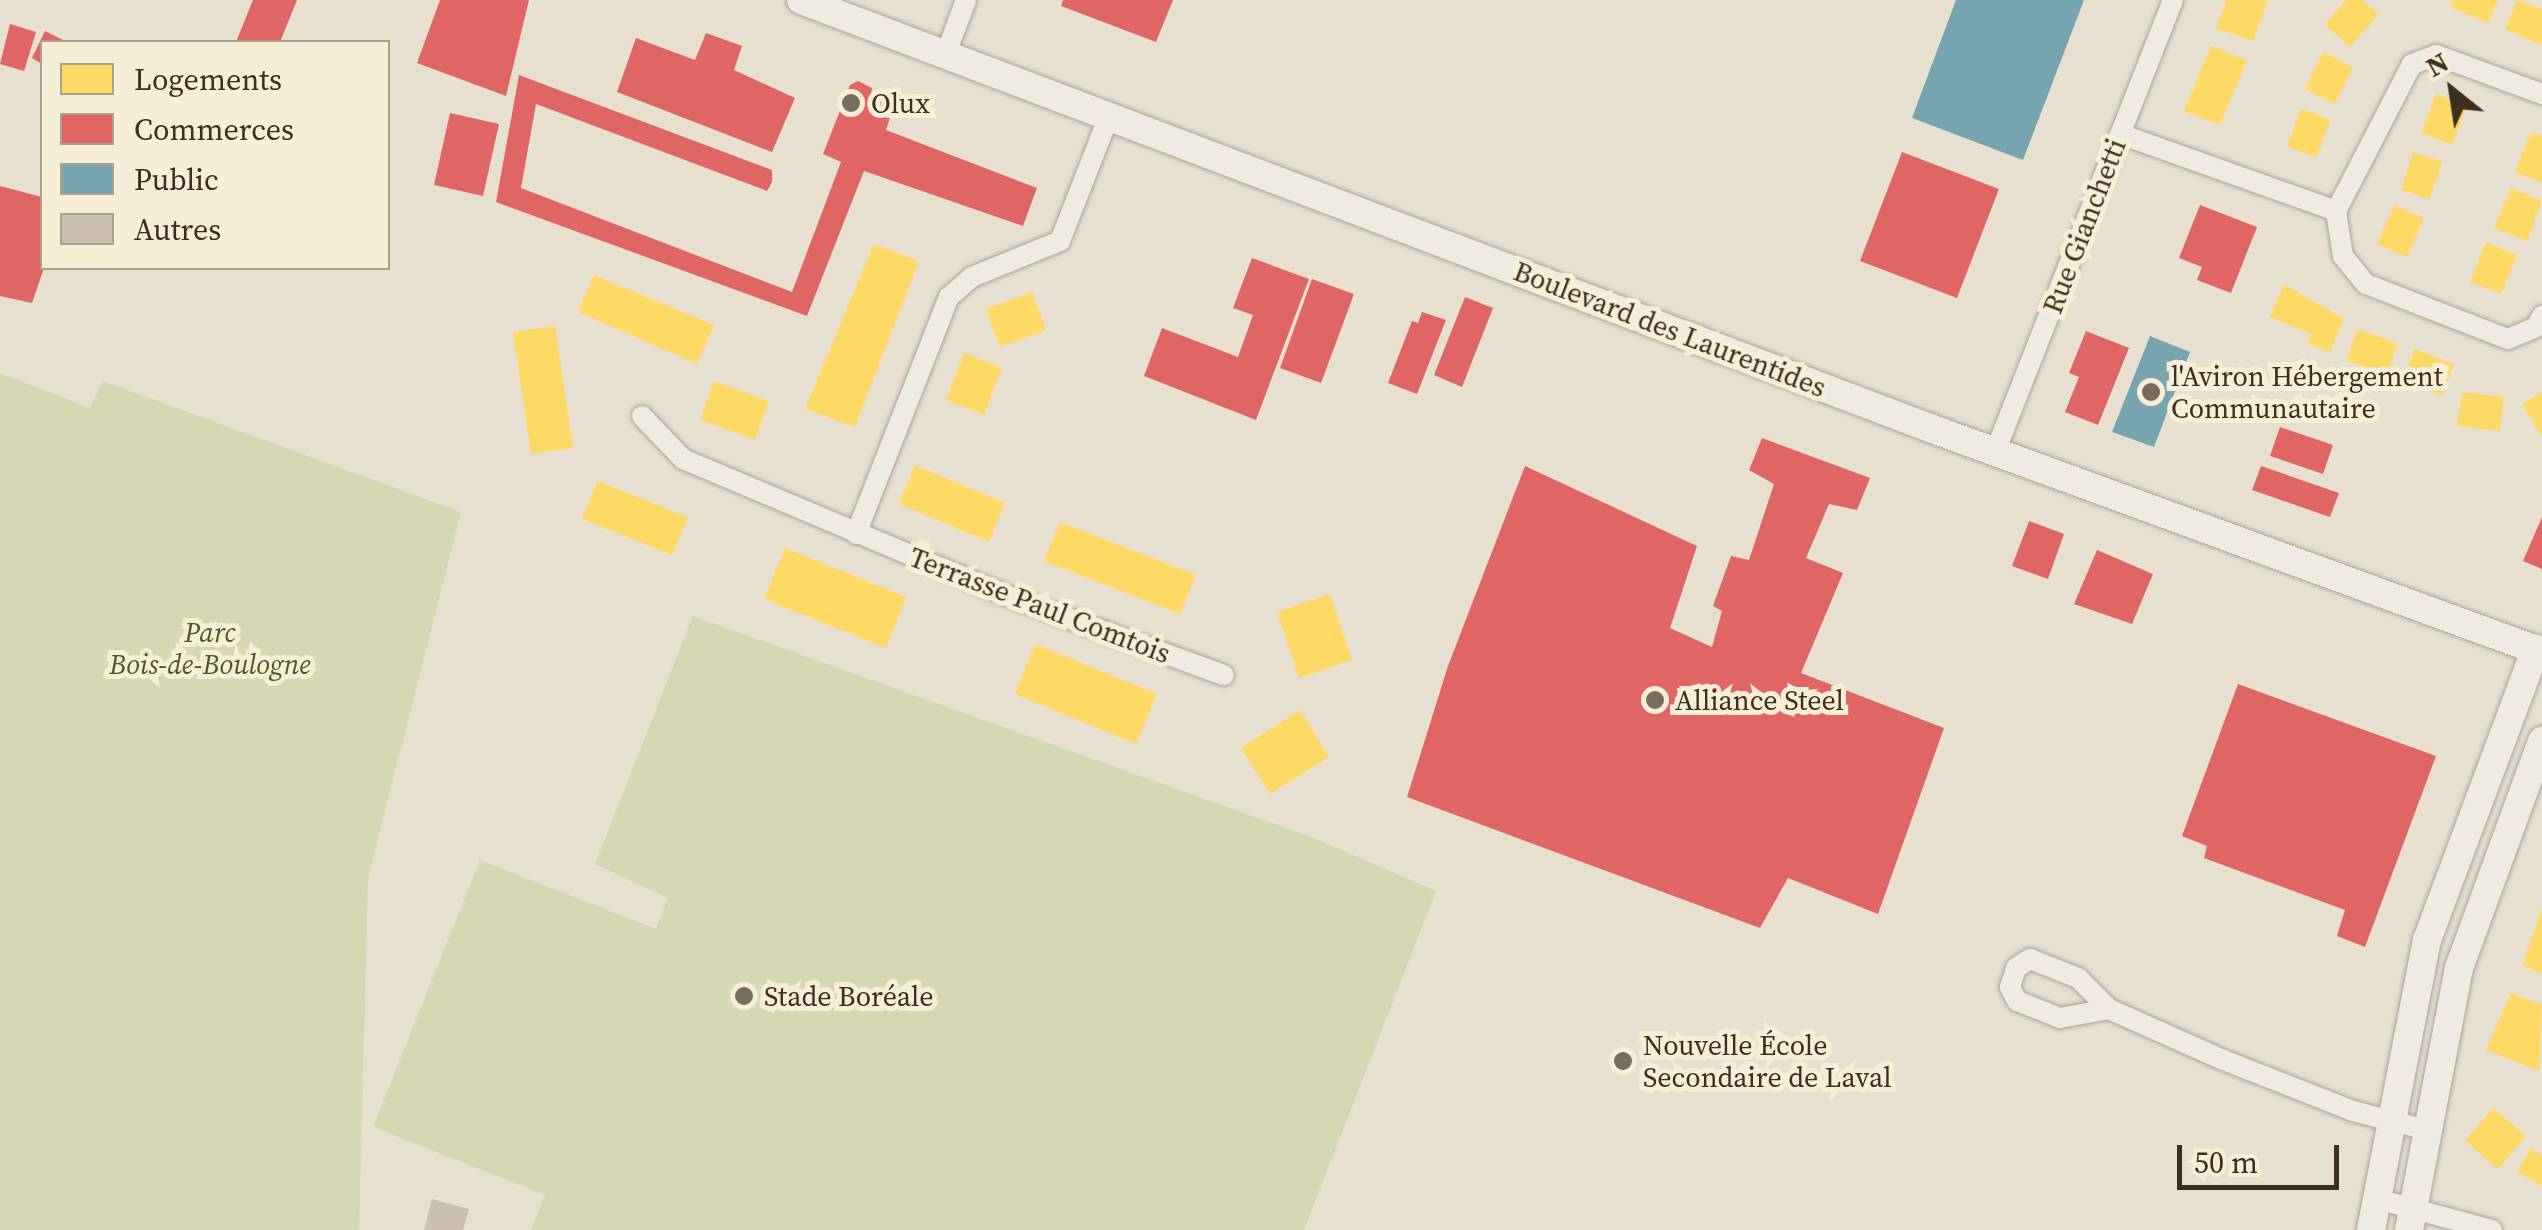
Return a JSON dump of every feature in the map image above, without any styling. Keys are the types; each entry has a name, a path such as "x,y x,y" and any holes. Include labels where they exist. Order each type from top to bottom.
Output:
{"main road":[{"name":"Boulevard des Laurentides","path":"801,0 1995,452 2539,650"},
{"path":"2371,1230 2434,916 2539,650"},
{"path":"2411,1218 2464,951 2542,741"}],"street":[{"path":"945,56 966,0"},
{"name":"Rue Gianchetti","path":"1995,452 2173,0"},
{"path":"2542,94 2436,55 2412,64 2336,211 2343,256 2366,284 2508,339 2536,327 2542,316"},
{"path":"856,534 948,297 972,277 1060,241 1109,116"},
{"path":"2120,134 2336,211"},
{"name":"Terrasse Paul Comtois","path":"642,416 683,459 856,534 1224,675"},
{"path":"2109,1009 2392,1122 2426,1130"},
{"path":"2377,1199 2411,1218 2492,1230"}],"green space":[{"name":"Parc Bois-de-Boulogne","path":"0,373 90,408 103,381 461,512 368,878 359,1230 0,1230"},
{"path":"693,616 1314,838 1436,891 1304,1230 531,1230 545,1195 373,1127 480,860 656,929 668,898 595,864"}],"building: Logements":[{"path":"2226,0 2268,0 2253,41 2216,28"},
{"path":"2346,0 2362,0 2379,14 2350,47 2325,24"},
{"path":"2453,0 2498,0 2488,23 2450,7"},
{"path":"2517,0 2542,9 2542,45 2505,30"},
{"path":"2211,46 2247,60 2220,125 2184,111"},
{"path":"2323,52 2353,67 2335,104 2305,89"},
{"path":"2436,94 2467,106 2452,145 2421,133"},
{"path":"2301,109 2331,120 2316,158 2287,146"},
{"path":"2531,132 2542,136 2542,183 2515,172"},
{"path":"2413,152 2442,161 2430,199 2401,190"},
{"path":"2511,188 2542,201 2527,241 2494,228"},
{"path":"2394,205 2424,218 2407,257 2377,244"},
{"path":"2486,242 2517,255 2501,294 2470,282"},
{"path":"874,244 919,261 855,427 805,409"},
{"path":"594,275 714,325 697,364 578,312"},
{"path":"2284,284 2344,319 2330,352 2307,343 2311,334 2270,317"},
{"path":"1032,292 1046,330 1000,347 986,309"},
{"path":"555,326 573,448 531,454 513,332"},
{"path":"2358,329 2398,344 2386,376 2346,360"},
{"path":"2415,349 2454,364 2442,396 2403,381"},
{"path":"964,353 1002,368 984,415 946,400"},
{"path":"714,381 769,401 755,440 700,420"},
{"path":"2462,392 2504,397 2500,431 2457,426"},
{"path":"2542,392 2542,437 2522,404"},
{"path":"915,465 1005,503 989,542 899,504"},
{"path":"597,481 688,517 672,555 582,519"},
{"path":"1060,522 1196,575 1180,614 1044,561"},
{"path":"785,548 906,597 886,648 764,599"},
{"path":"1330,594 1352,660 1299,678 1277,612"},
{"path":"1035,644 1157,694 1136,744 1015,694"},
{"path":"1300,710 1329,757 1270,794 1241,748"},
{"path":"2542,909 2542,974 2522,965"},
{"path":"2511,993 2542,1005 2539,1071 2486,1050"},
{"path":"2493,1108 2526,1136 2498,1169 2465,1141"},
{"path":"2531,1148 2542,1155 2542,1186 2517,1172"}],"building: Commerces":[{"path":"253,0 297,0 281,40 237,40"},
{"path":"440,0 529,0 506,96 417,63"},
{"path":"1063,0 1173,0 1156,42 1061,6"},
{"path":"10,24 36,32 24,71 0,64"},
{"path":"45,31 63,40 41,40"},
{"path":"706,33 742,46 734,70 795,98 772,152 617,92 636,38 695,60"},
{"path":"40,41 40,63 32,58"},
{"path":"519,75 772,170 767,191 536,104 521,188 792,292 841,162 823,154 850,85 858,81 872,88 871,95 895,102 886,130 1037,188 1023,226 864,171 807,316 496,202"},
{"path":"450,113 499,124 483,196 434,185"},
{"path":"1902,152 1999,189 1957,298 1860,261"},
{"path":"0,186 40,196 40,270 43,270 32,303 0,296"},
{"path":"2200,205 2257,227 2231,293 2197,280 2202,267 2179,258"},
{"path":"1252,258 1309,279 1256,420 1144,376 1162,328 1238,357 1253,315 1233,308"},
{"path":"1312,279 1354,294 1321,383 1280,368"},
{"path":"1465,297 1493,308 1462,387 1434,375"},
{"path":"1422,312 1446,320 1417,394 1388,383 1412,321 1418,323"},
{"path":"2086,331 2129,348 2098,425 2065,412 2079,377 2069,373"},
{"path":"2280,427 2333,445 2323,474 2270,456"},
{"name":"Alliance Steel","path":"1762,438 1870,478 1857,510 1829,504 1806,558 1843,573 1801,673 1944,728 1878,914 1788,878 1760,928 1407,797 1448,666 1525,466 1697,546 1670,628 1712,647 1722,611 1713,606 1731,556 1749,560 1774,484 1749,470"},
{"path":"2261,466 2339,493 2330,517 2252,490"},
{"path":"2542,517 2542,569 2523,561"},
{"path":"2029,521 2064,534 2048,579 2012,566"},
{"path":"2097,550 2153,574 2132,624 2074,604"},
{"path":"2238,684 2436,756 2365,947 2337,936 2345,910 2204,858 2207,846 2182,836"}],"building: Public":[{"path":"1956,0 2084,0 2023,160 1912,118"},
{"name":"l'Aviron Hébergement Communautaire","path":"2150,336 2190,352 2154,447 2112,432"}],"building: Autres":[{"path":"432,1199 469,1209 463,1230 424,1230"}],"place":[{"name":"Olux","path":"851,103"},
{"name":"l'Aviron Hébergement Communautaire","path":"2151,392"},
{"name":"Alliance Steel","path":"1655,700"},
{"name":"Stade Boréale","path":"744,996"},
{"name":"Nouvelle École Secondaire de Laval","path":"1623,1061"}]}
